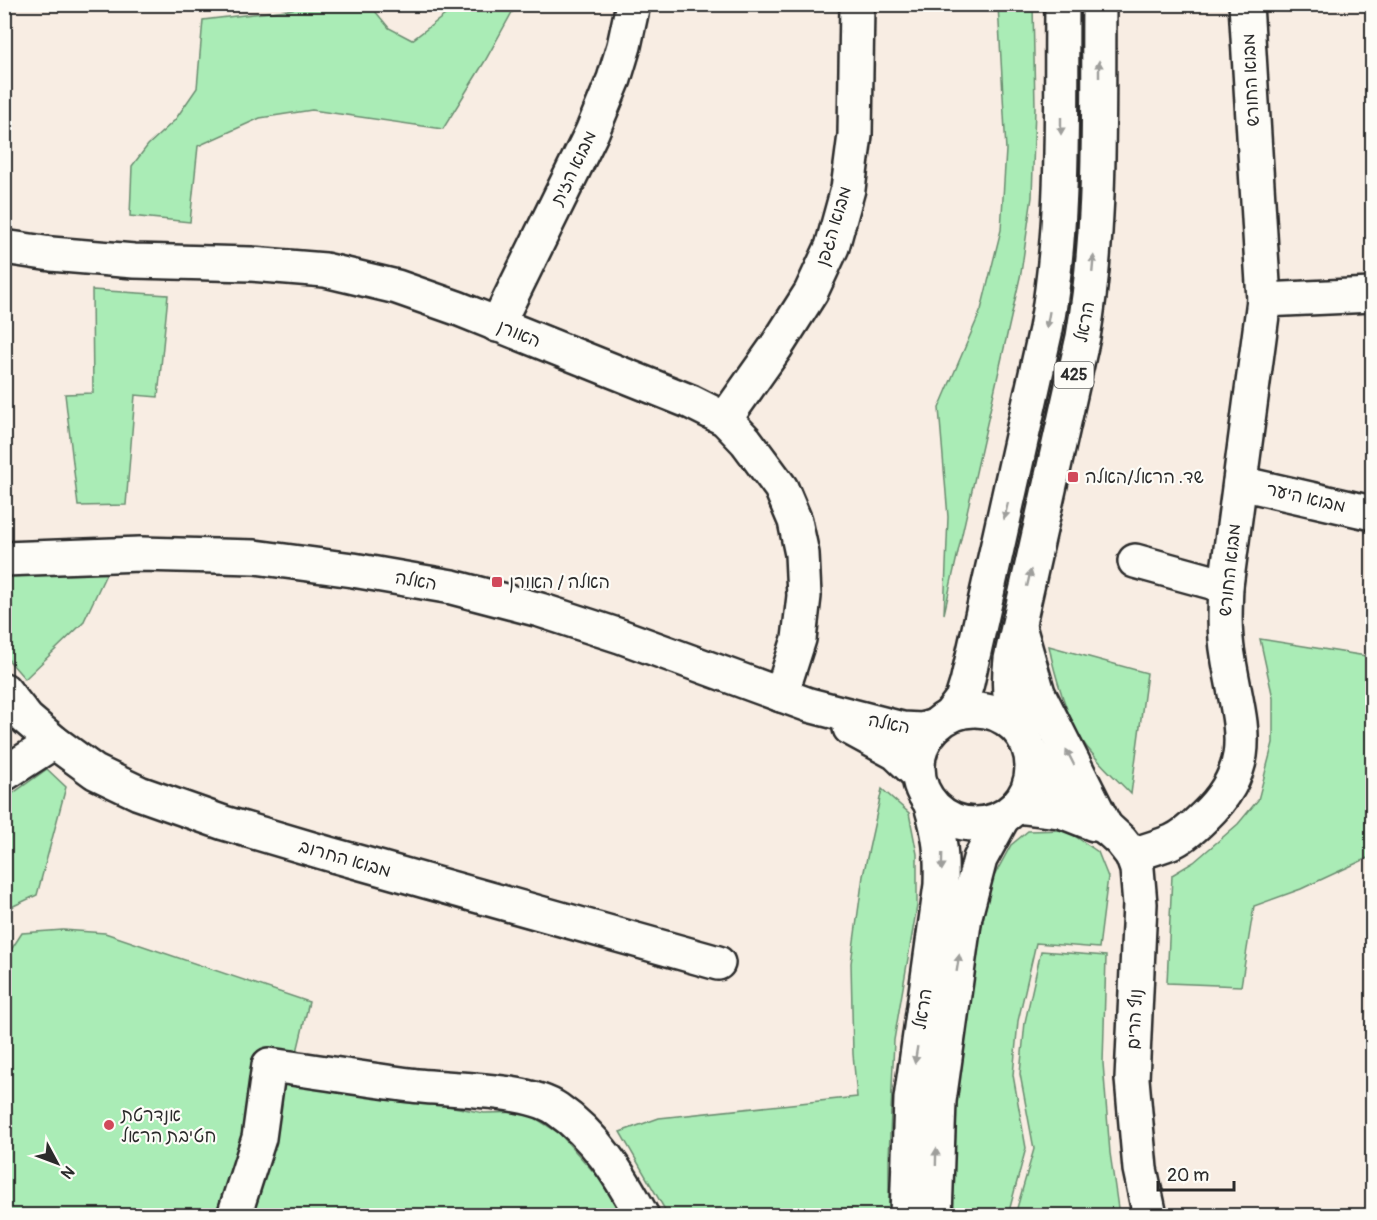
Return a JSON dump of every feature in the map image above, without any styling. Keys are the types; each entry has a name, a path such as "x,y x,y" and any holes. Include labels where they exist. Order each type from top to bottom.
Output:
{"street":[{"name":"מבוא הזית","path":"497,325 592,132 614,79 633,4"},
{"name":"מבוא הגפן","path":"725,419 776,347 811,292 832,248 848,189 855,135 857,4"},
{"name":"הראל","path":"943,721 962,699 967,683 1054,284 1061,182 1062,4"},
{"name":"הראל","path":"1028,744 1011,706 1008,684 1018,624 1083,337 1091,289 1098,182 1099,4"},
{"name":"מבוא החורש","path":"1132,855 1173,841 1197,824 1232,784 1241,755 1241,726 1224,621 1226,586 1264,300 1246,4"},
{"name":"האורן","path":"4,247 51,254 134,261 252,264 325,270 397,287 457,308 691,402 725,419 746,441 781,488 795,520 802,554 804,596 795,700"},
{"path":"1264,300 1372,295"},
{"name":"מבוא היער","path":"1240,483 1372,513"},
{"name":"האלה","path":"4,559 140,554 255,557 441,585 550,613 795,700 902,729 922,730 943,721"},
{"path":"1135,561 1226,586"},
{"path":"1018,624 1038,693 1108,829"},
{"name":"מבוא החרוב","path":"4,690 27,719 54,742 95,772 130,789 224,823 718,963"},
{"name":"האלה","path":"795,700 896,753 918,774"},
{"path":"967,710 984,710 1000,715 1013,724 1028,744 1033,769 1030,785 1022,800 995,822 978,825 960,823 944,816 931,805 922,790 918,774 919,756 925,740 943,721 967,710"},
{"path":"4,774 54,742"},
{"name":"נוף הרים","path":"1028,744 1046,772 1121,841 1132,855 1139,885 1140,904 1132,1079 1140,1169 1150,1215"},
{"name":"הראל","path":"907,1215 911,1099 941,885 942,854 931,805"},
{"name":"נוף הרים","path":"1010,812 1061,811 1108,829"},
{"name":"הראל","path":"935,1215 939,1101 965,916 980,859 1010,812"},
{"path":"234,1215 259,1138 269,1065 411,1086 529,1097 556,1108 588,1136 618,1172 642,1215"}],"green space":[{"path":"311,5 370,5 389,28 412,40 449,12 454,5 516,5 443,129 312,110 260,118 198,146 190,222 130,216 132,166 148,145 175,120 197,88 203,20"},
{"path":"998,5 1033,5 1035,108 1032,197 1021,273 944,614 948,517 939,408 981,310 1001,230 1006,150"},
{"path":"92,290 168,295 158,397 135,395 126,505 78,506 65,394 93,393"},
{"path":"107,572 83,623 25,679 5,656 4,575"},
{"path":"1260,639 1372,657 1372,856 1301,889 1254,906 1241,986 1167,983 1172,875 1194,862 1238,824 1258,800 1273,743 1273,698"},
{"path":"1049,646 1147,673 1131,794 1094,756 1077,733 1062,696"},
{"path":"47,769 66,787 37,895 5,910 5,799"},
{"path":"882,789 909,813 917,854 917,906 894,1040 889,1215 668,1215 620,1132 659,1118 857,1097 853,1054 851,963 863,876"},
{"path":"1066,830 1098,852 1108,877 1099,948 1036,943 1018,1021 1013,1075 1026,1148 1008,1215 944,1216 951,1131 971,986 992,880 1011,845 1028,831"},
{"path":"63,930 105,933 309,1002 290,1081 388,1094 484,1113 526,1112 559,1133 600,1179 621,1215 5,1216 5,959 22,933"},
{"path":"1041,951 1106,956 1103,1063 1110,1153 1119,1215 1015,1215 1034,1149 1020,1074 1025,1022"}],"place":[{"name":"שד. הראל/האלה","path":"1073,477"},
{"name":"האלה / האורן","path":"497,582"},
{"name":"אנדרטת חטיבת הראל","path":"109,1125"}]}
